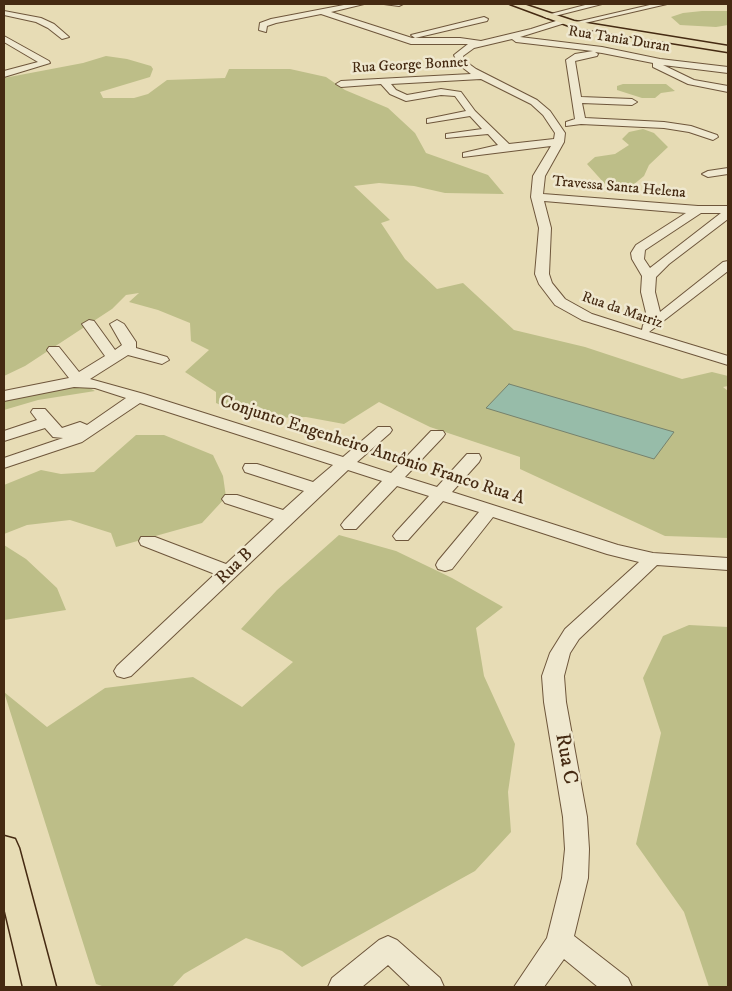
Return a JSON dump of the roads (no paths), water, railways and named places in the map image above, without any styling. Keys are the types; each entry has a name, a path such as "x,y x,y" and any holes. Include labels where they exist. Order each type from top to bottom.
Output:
{"main road":[{"path":"515,4 567,23 728,49"},
{"path":"4,848 40,987"}],"street":[{"path":"263,30 263,25 271,22 360,4"},
{"path":"388,4 399,4"},
{"path":"546,16 598,4"},
{"path":"467,155 506,147 559,142 560,132 534,102 481,76 461,62 458,54 464,48 478,43 567,23 664,4"},
{"path":"271,22 265,20 268,12 287,18"},
{"path":"322,12 400,38 418,42 460,41 478,43"},
{"path":"4,13 38,20 51,26 65,37"},
{"path":"400,38 484,19"},
{"name":"Rua Tania Duran","path":"504,38 608,51 648,60 728,70"},
{"path":"4,39 26,54 45,62 44,64 4,74"},
{"path":"580,116 570,60 578,56 608,51"},
{"path":"648,60 674,75 702,85 725,89 728,98"},
{"name":"Rua George Bonnet","path":"340,84 481,76"},
{"path":"383,81 389,90 406,98 441,92 456,93 461,96 472,113 506,147"},
{"path":"577,100 632,102"},
{"path":"431,121 472,113"},
{"path":"555,124 573,124 580,116 655,114"},
{"path":"580,116 664,124 691,129 713,137"},
{"path":"450,136 491,131"},
{"name":"Rua da Matriz","path":"559,142 539,176 537,197 545,238 542,274 551,293 560,302 587,317 728,361"},
{"path":"708,174 728,171"},
{"name":"Travessa Santa Helena","path":"537,197 698,210 728,209"},
{"path":"655,321 648,292 649,276 638,259 637,254 640,248 698,210"},
{"path":"649,276 664,261 728,213"},
{"path":"640,335 655,321 728,265"},
{"path":"89,324 113,358"},
{"path":"54,350 76,380 127,350 130,345 117,324"},
{"path":"127,350 162,360"},
{"name":"Conjunto Engenheiro Antônio Franco Rua A","path":"4,396 76,380 97,384 345,462 614,550 653,559 728,564"},
{"path":"4,464 76,439 139,397"},
{"path":"4,436 43,417 59,434 110,417"},
{"name":"Rua B","path":"124,671 345,462 384,430"},
{"path":"350,524 437,434"},
{"path":"402,536 473,458"},
{"path":"251,468 316,489"},
{"path":"232,499 287,518"},
{"path":"445,565 490,510"},
{"path":"148,542 229,572"},
{"name":"Rua C","path":"528,987 549,961 560,940 575,878 578,849 575,818 555,702 553,676 560,653 572,634 653,559"},
{"path":"560,940 618,987"},
{"path":"342,987 388,948 430,987"}]}
